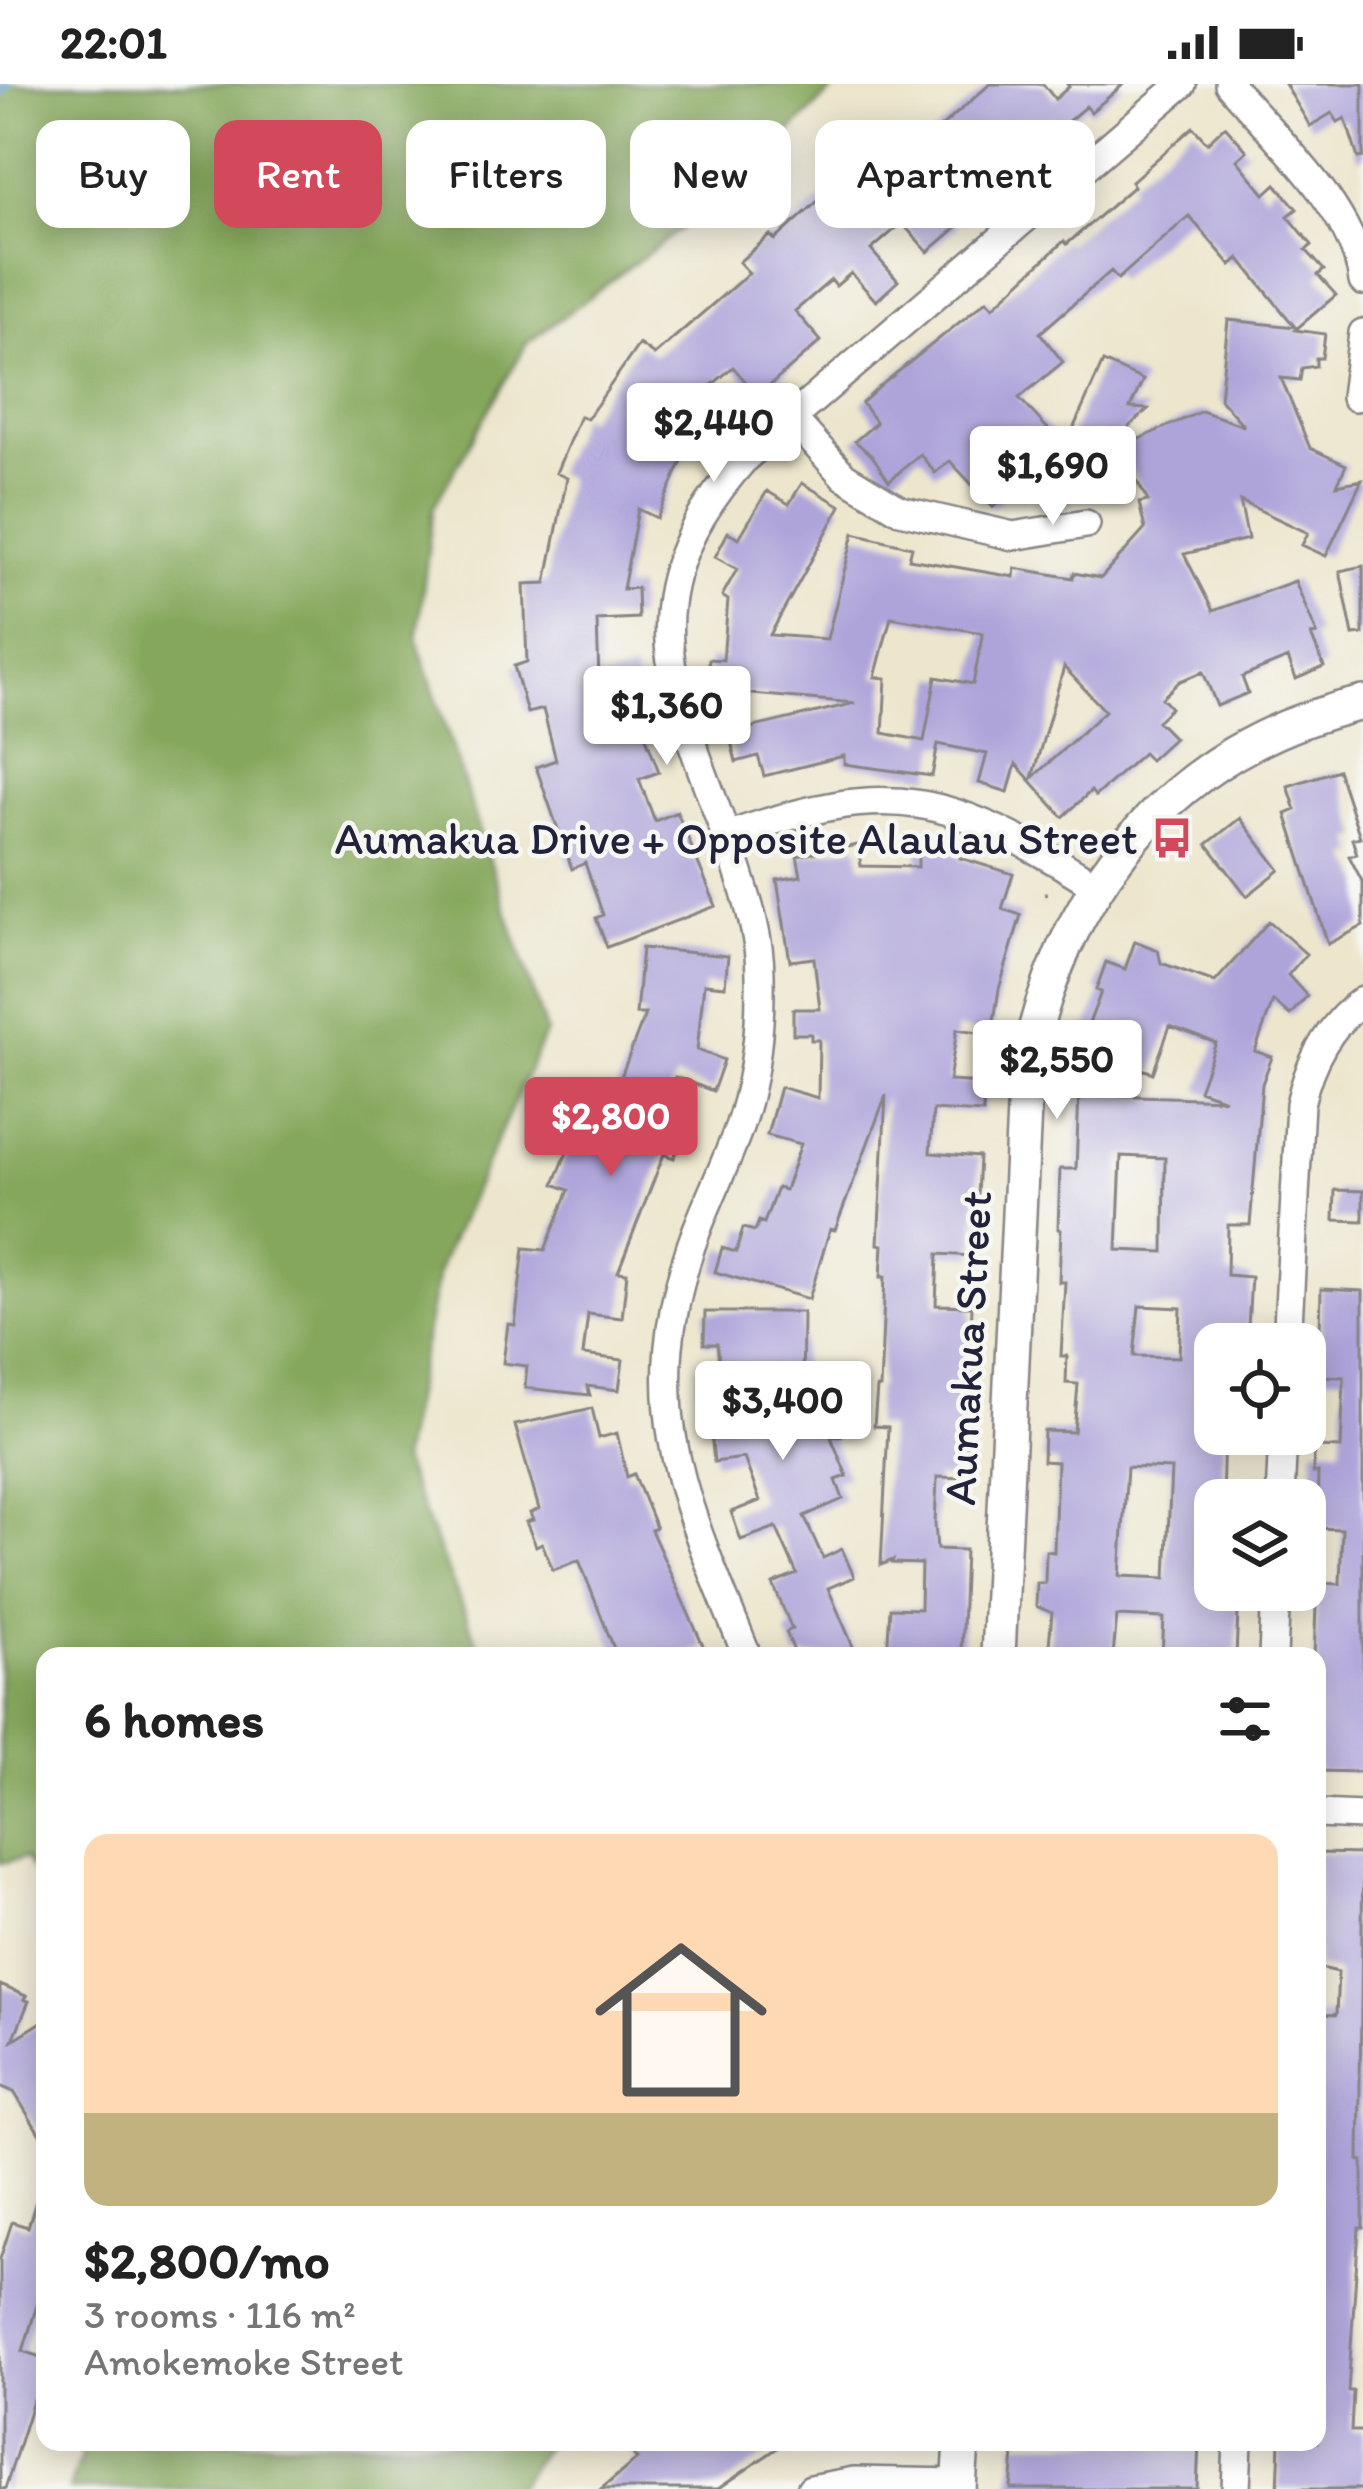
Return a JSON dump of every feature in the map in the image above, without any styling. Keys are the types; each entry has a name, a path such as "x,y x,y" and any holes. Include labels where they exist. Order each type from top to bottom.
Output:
{"street":[{"path":"743,1647 684,1497 666,1405 666,1359 682,1278 739,1126 758,1046 760,969 755,928 727,836 672,682 668,655 673,589 696,522 746,457 1182,84"},
{"path":"1229,84 1341,220 1363,281"},
{"path":"1355,397 1363,333"},
{"path":"792,418 844,476 900,510 1013,536 1086,524"},
{"name":"Aumakua Street","path":"998,1647 1026,1066 1049,978 1095,885 1159,811 1220,763 1297,723 1363,703"},
{"path":"727,836 832,804 909,803 974,817 1095,885"},
{"path":"1288,1323 1300,1104 1307,1072 1321,1046 1363,1000"},
{"path":"1273,1647 1275,1611"},
{"path":"1326,1814 1363,1816"},
{"path":"811,2489 854,2481 960,2486 962,2451"},
{"path":"1236,2489 1238,2451"}],"green space":[{"path":"0,84 839,84 791,131 791,120 630,120 630,228 682,228 527,343 433,508 417,640 546,1032 440,1265 401,1459 479,1647 36,1647 36,1877 25,1858 0,1863"},
{"path":"83,2451 542,2451 515,2489 69,2489"}],"building":[{"path":"990,84 1043,84 1055,99 1067,84 1124,84 1091,112 1086,106 1070,120 949,120"},
{"path":"1285,84 1363,84 1363,157 1358,158 1345,118 1338,122 1332,113 1310,126"},
{"path":"1225,126 1247,151 1237,160 1265,194 1276,184 1297,209 1288,216 1312,245 1306,250 1324,270 1318,275 1336,295 1295,330 1325,334 1322,358 1316,358 1316,366 1302,368 1300,380 1281,378 1310,448 1346,465 1337,485 1362,480 1326,556 1302,545 1308,533 1240,501 1248,539 1184,554 1213,611 1295,581 1317,634 1311,635 1324,667 1296,679 1288,658 1242,677 1248,693 1217,706 1203,672 1180,681 1162,698 1171,708 1157,721 1174,738 1150,760 1143,753 1063,817 1016,764 1008,792 979,783 987,754 938,744 932,776 844,764 844,756 764,776 758,756 736,762 729,733 855,703 706,690 709,659 723,660 728,600 722,596 737,569 715,557 728,532 739,538 767,491 789,504 802,483 841,506 770,635 827,639 854,533 912,547 909,559 1014,577 1015,568 1101,578 1145,529 1139,503 1148,501 1119,448 1202,411 1244,426 1220,399 1228,320 1295,327 1239,258 1231,265 1189,216 1118,279 1111,271 1040,333 1063,362 1019,398 1065,447 1103,362 1143,380 1130,408 1148,409 1088,464 1051,467 1021,496 1013,488 993,507 950,461 935,473 920,454 889,481 855,441 876,423 862,403 987,300 993,307 1064,241 1067,244 1085,228 1095,228 1095,220 1134,186 1131,182 1193,127 1207,143","holes":["891,617 983,633 973,684 936,677 924,741 883,733 886,678 875,677","1064,667 1105,711 1032,778"]},
{"path":"815,204 815,228 896,228 871,250 898,281 876,301 851,273 836,286 831,280 795,311 821,341 758,396 733,367 693,401 725,424 706,451 691,440 657,518 638,509 623,589 637,588 638,618 597,620 599,680 633,670 642,703 634,705 659,772 639,779 655,821 677,812 716,906 607,947 596,918 603,915 585,863 572,869 536,767 556,760 543,709 527,713 514,666 527,662 524,584 546,583 567,478 556,473 580,416 587,419 639,344 654,355 749,273 739,262 770,235 775,240"},
{"path":"906,228 956,228 928,252"},
{"path":"1363,566 1363,634 1353,635 1340,571"},
{"path":"1338,770 1360,837 1352,839 1357,854 1349,856 1363,883 1363,926 1328,944 1286,814 1296,810 1288,786"},
{"path":"1240,818 1280,870 1247,896 1207,844"},
{"path":"858,845 861,866 918,867 918,845 951,845 951,852 960,853 960,858 1013,874 1002,909 1021,915 999,989 992,1034 957,1029 949,1081 984,1083 983,1113 933,1110 930,1153 979,1157 974,1256 938,1254 936,1305 972,1306 966,1478 937,1477 935,1524 937,1549 965,1550 961,1647 888,1647 890,1608 920,1609 921,1564 893,1560 881,1565 888,1427 874,1426 885,1277 881,1277 883,1245 878,1244 886,1095 835,1230 830,1229 809,1299 715,1272 722,1248 736,1252 743,1228 755,1231 759,1221 764,1223 777,1188 785,1190 801,1144 767,1135 780,1087 818,1098 819,1040 811,1040 811,1034 793,1034 793,1009 820,1009 814,958 790,961 777,880 801,876 797,856"},
{"path":"1269,921 1306,954 1288,975 1307,996 1290,1015 1273,1001 1255,1051 1272,1057 1262,1084 1250,1225 1228,1225 1227,1275 1251,1277 1248,1323 1194,1323 1194,1455 1223,1455 1223,1479 1194,1479 1194,1611 1238,1611 1236,1647 1162,1647 1164,1618 1117,1616 1114,1647 1049,1647 1052,1613 1036,1606 1037,1583 1045,1583 1046,1551 1054,1552 1057,1462 1043,1461 1044,1431 1074,1432 1078,1384 1066,1383 1067,1356 1061,1356 1065,1282 1059,1282 1058,1229 1060,1169 1076,1169 1079,1094 1225,1099 1199,1090 1216,1043 1170,1026 1153,1073 1080,1047 1101,992 1096,990 1106,962 1125,969 1135,941 1158,950 1161,963 1215,982","holes":["1121,1156 1165,1158 1164,1252 1117,1250","1139,1306 1181,1308 1179,1357 1134,1356","1127,1467 1171,1469 1166,1578 1120,1576"]},
{"path":"642,948 728,956 725,986 704,984 697,1050 724,1060 713,1091 675,1077 660,1116 686,1127 674,1158 664,1154 618,1272 627,1273 622,1318 588,1314 583,1355 623,1360 619,1390 587,1386 590,1395 525,1388 527,1366 503,1363 508,1324 515,1325 524,1248 545,1250 569,1190 554,1184 571,1142 545,1131 562,1089 609,1108 645,1014 636,1014"},
{"path":"1335,1190 1363,1191 1363,1221 1334,1220"},
{"path":"1321,1289 1363,1291 1363,1772 1326,1771 1326,1647 1314,1647 1316,1611 1326,1611 1326,1583 1340,1584 1342,1529 1326,1528 1326,1479 1313,1473 1314,1455 1326,1455 1326,1447 1341,1448 1344,1377 1326,1376"},
{"path":"705,1312 803,1312 802,1402 837,1398 841,1436 831,1437 847,1476 836,1480 843,1499 804,1516 823,1558 842,1549 854,1577 828,1588 853,1647 792,1647 786,1632 792,1629 773,1584 797,1574 776,1527 741,1540 731,1512 760,1501 744,1458 714,1462 709,1413 737,1405 724,1403 717,1344 704,1344"},
{"path":"592,1408 599,1438 617,1433 627,1477 634,1474 656,1528 651,1530 704,1647 613,1647 579,1560 553,1570 542,1543 536,1546 526,1522 539,1509 515,1425"},
{"path":"1326,1853 1363,1854 1359,2160 1363,2161 1363,2228 1359,2228 1348,2391 1353,2391 1351,2431 1363,2431 1363,2489 1278,2489 1280,2451 1326,2451 1326,2014 1336,2015 1338,1972 1326,1969"},
{"path":"0,1985 29,2001 13,2040 36,2026 36,2128 14,2092 0,2086"},
{"path":"36,2201 36,2308 23,2351 36,2355 36,2402 5,2489 0,2489 0,2259 12,2222 28,2227"},
{"path":"630,2451 773,2451 718,2489 601,2489 637,2459"},
{"path":"1014,2451 1199,2451 1197,2489 1011,2489"}],"waterway":[{"path":"0,94 8,84"}],"place":[{"name":"Aumakua Drive + Opposite Alaulau Street","path":"1172,838"}]}
